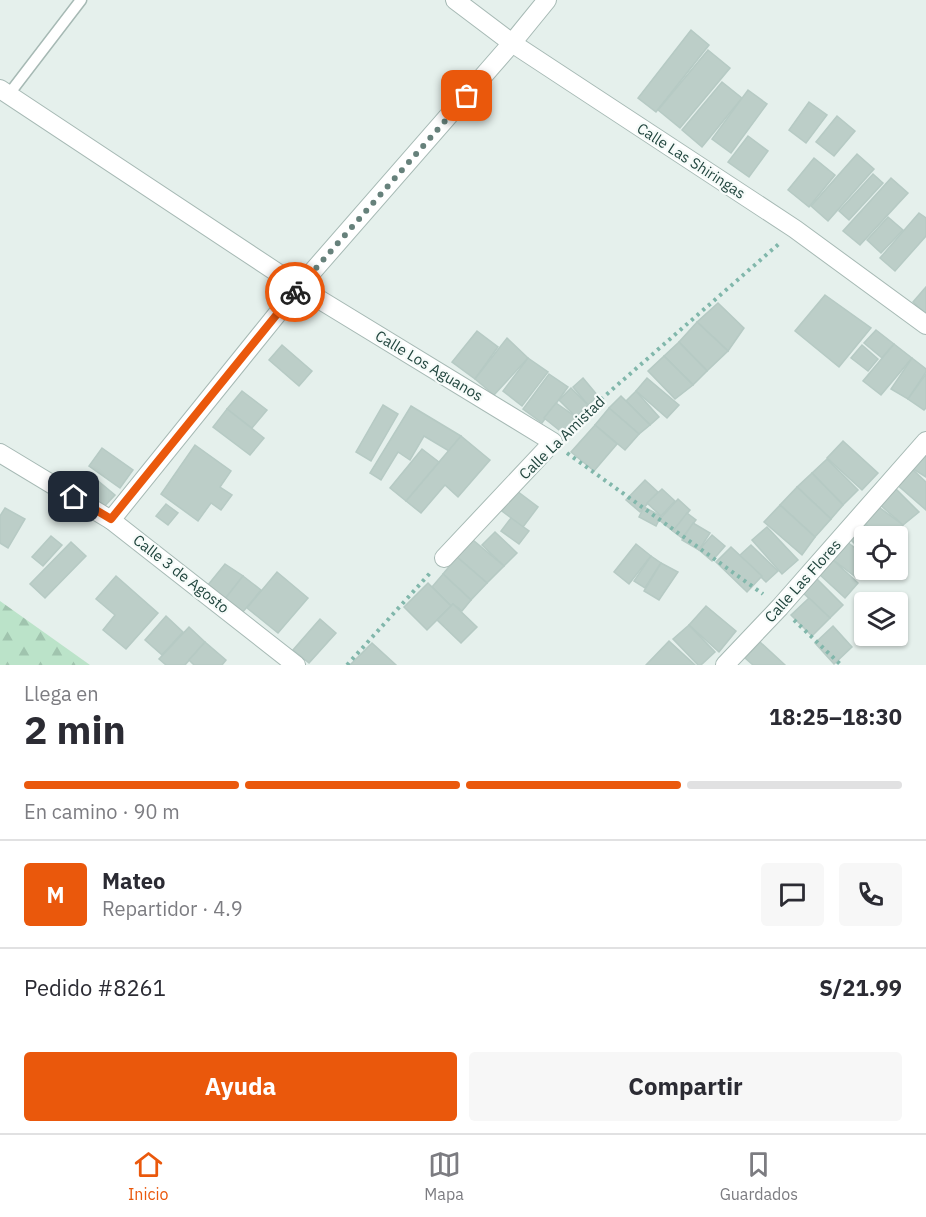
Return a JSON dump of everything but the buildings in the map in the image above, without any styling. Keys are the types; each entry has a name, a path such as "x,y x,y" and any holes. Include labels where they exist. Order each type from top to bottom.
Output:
{"street":[{"name":"Calle Las Shiringas","path":"455,0 512,43 795,229 926,325"},
{"path":"111,519 299,287 547,0"},
{"name":"Calle Los Aguanos","path":"4,92 299,287 553,442"},
{"name":"Calle Las Flores","path":"725,665 780,607 926,441"},
{"name":"Calle La Amistad","path":"444,558 553,442"},
{"name":"Calle 3 de Agosto","path":"0,453 111,519 288,662"}],"lane":[{"path":"4,92 81,0"}],"path":[{"name":"Calle La Amistad","path":"553,442 795,229"},
{"path":"553,442 780,607 842,665"},
{"path":"346,665 444,558"}],"green space":[{"path":"0,601 90,665 0,665"}],"way so far":[{"path":"295,292 467,96"}],"route":[{"path":"74,497 111,519 295,292"}]}
